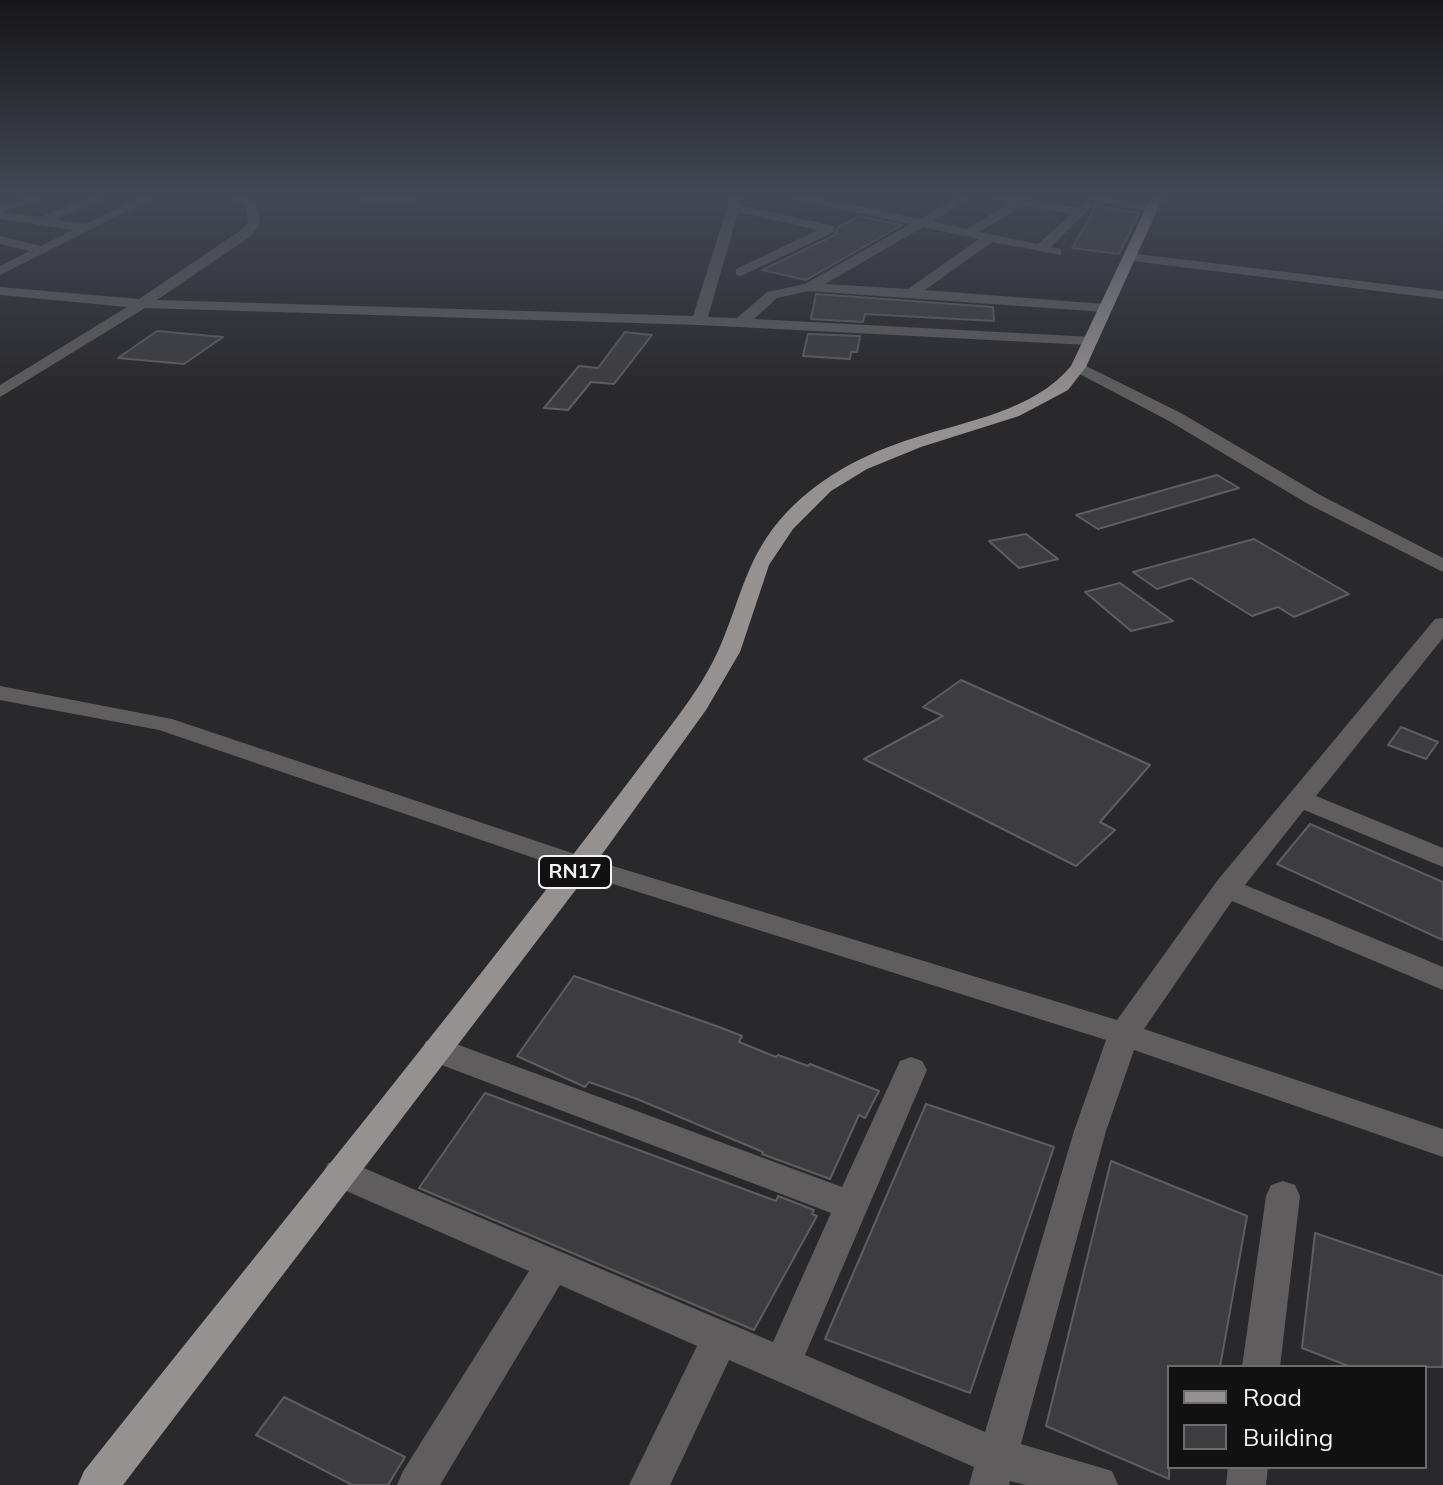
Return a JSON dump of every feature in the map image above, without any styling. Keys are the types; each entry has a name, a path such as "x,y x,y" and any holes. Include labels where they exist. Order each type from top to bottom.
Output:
{"main road":[{"name":"RN17","path":"98,1485 581,865 698,705 729,652 766,554 786,525 836,479 878,457 1040,400 1062,387 1078,367 1125,264"}],"street":[{"path":"0,392 202,264"},
{"path":"699,321 717,264"},
{"path":"741,272 757,264"},
{"path":"809,287 848,264"},
{"path":"911,293 952,264"},
{"path":"1189,264 1443,295"},
{"path":"741,323 772,295 809,287 1104,308"},
{"path":"0,291 142,304 699,321 1088,340"},
{"path":"1014,336 1024,300"},
{"path":"1078,367 1175,417 1315,500 1443,566"},
{"path":"993,1471 1090,1131 1124,1034 1227,888 1443,624"},
{"path":"0,693 164,724 581,865 1124,1034 1443,1143"},
{"path":"1300,799 1443,858"},
{"path":"1227,888 1443,979"},
{"path":"437,1050 849,1205"},
{"path":"782,1364 849,1205 911,1070"},
{"path":"340,1173 782,1364 993,1471 1098,1485"},
{"path":"1261,1365 1283,1196"},
{"path":"417,1485 552,1266"},
{"path":"649,1485 720,1339"}],"building":[{"path":"774,264 833,264 806,280 762,270"},
{"path":"816,294 993,307 994,321 865,314 863,322 811,319"},
{"path":"157,331 223,337 184,364 118,358"},
{"path":"625,332 652,335 614,384 591,382 568,410 544,408 579,366 598,368"},
{"path":"808,334 860,336 857,352 851,352 850,359 803,356"},
{"path":"1217,475 1239,488 1098,529 1076,515"},
{"path":"1026,534 1058,559 1019,568 989,541"},
{"path":"1254,539 1349,594 1294,617 1278,607 1252,616 1191,578 1157,589 1133,572"},
{"path":"1120,583 1173,621 1131,631 1085,592"},
{"path":"961,680 1150,765 1100,822 1115,830 1076,866 864,759 943,716 923,707"},
{"path":"1401,727 1438,742 1426,759 1388,745"},
{"path":"1310,824 1443,882 1443,940 1277,864"},
{"path":"574,976 742,1036 739,1042 776,1057 810,1064 879,1091 865,1118 859,1115 830,1179 762,1154 637,1099 589,1082 585,1087 517,1056"},
{"path":"485,1093 776,1201 778,1196 814,1210 812,1214 817,1216 754,1330 419,1188"},
{"path":"926,1104 1054,1147 970,1393 825,1339"},
{"path":"1111,1161 1247,1216 1220,1365 1167,1365 1169,1479 1046,1426"},
{"path":"1315,1233 1443,1276 1443,1367 1346,1365 1302,1348"},
{"path":"284,1397 405,1457 388,1485 352,1485 256,1435"}]}
